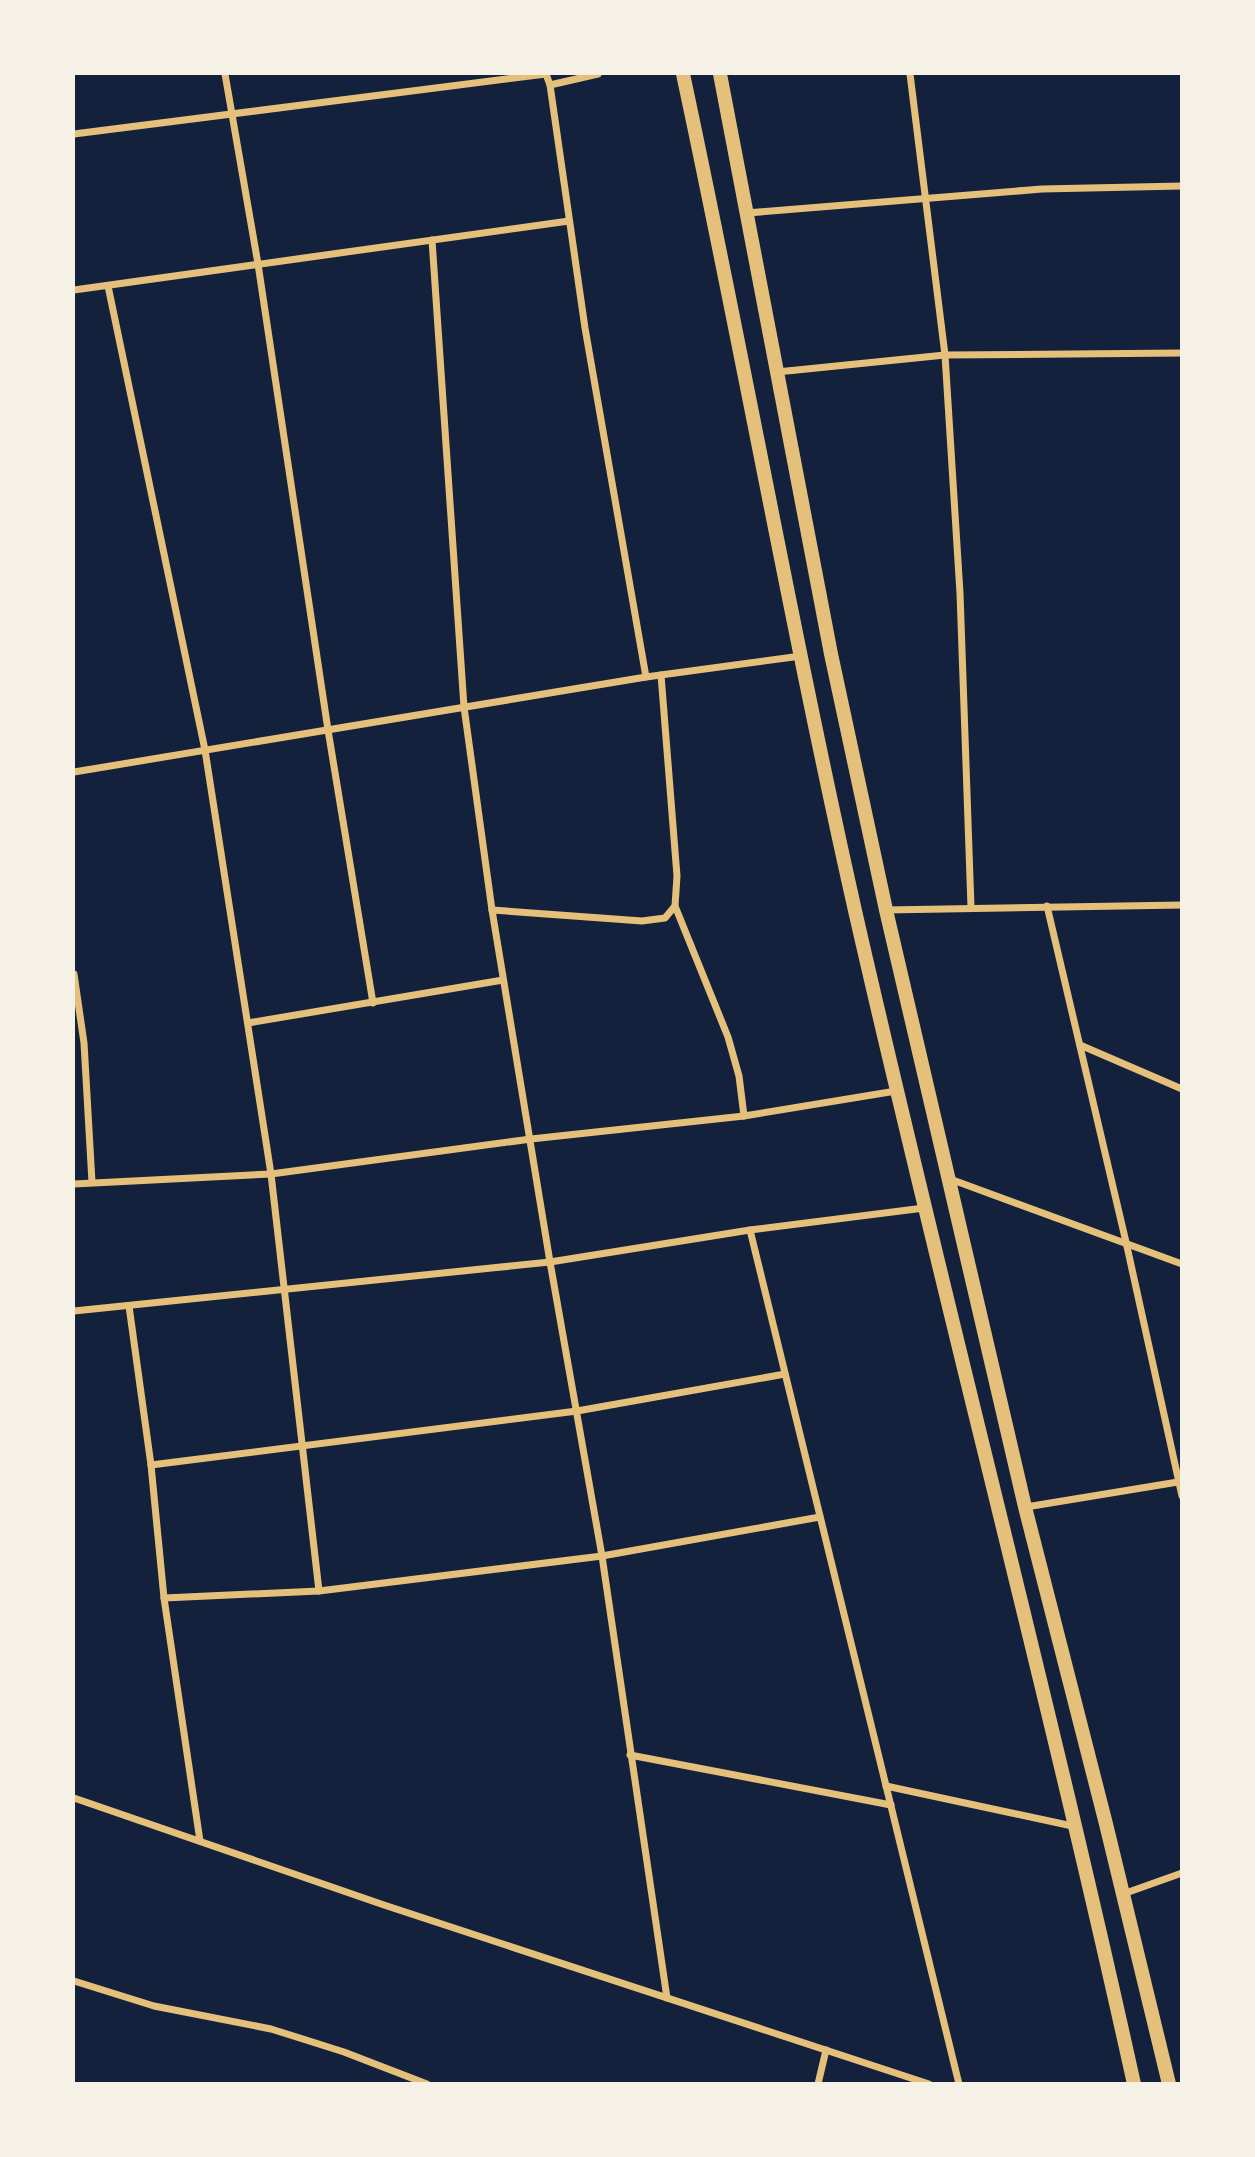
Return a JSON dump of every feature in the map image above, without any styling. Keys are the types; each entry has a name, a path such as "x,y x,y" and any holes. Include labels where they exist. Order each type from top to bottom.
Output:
{"main road":[{"path":"683,74 800,656 856,913 924,1208 1077,1827 1135,2084"},
{"path":"720,74 831,654 886,910 1025,1507 1169,2084"}],"street":[{"path":"225,74 258,264 328,730 373,1003"},
{"path":"74,134 546,74 550,85 569,221 646,677"},
{"path":"550,85 598,74"},
{"path":"910,74 945,355 960,593 971,907"},
{"path":"747,214 1042,189 1181,186"},
{"path":"74,290 569,221"},
{"path":"432,240 464,707 503,980 602,1556 667,1998"},
{"path":"108,286 205,750 271,1174 319,1591"},
{"path":"776,372 945,355 1181,353"},
{"path":"74,772 646,677 800,656"},
{"path":"661,675 677,876 675,906 728,1037 739,1076 744,1116"},
{"path":"886,910 1181,905"},
{"path":"492,910 642,921 664,918 675,906"},
{"path":"1047,906 1126,1242 1181,1496"},
{"path":"74,974 84,1043 92,1182"},
{"path":"248,1023 503,980"},
{"path":"1080,1045 1181,1089"},
{"path":"74,1184 271,1174 531,1139 744,1116 897,1091"},
{"path":"949,1179 1181,1264"},
{"path":"74,1311 550,1262 750,1230 924,1208"},
{"path":"750,1230 959,2084"},
{"path":"129,1306 152,1465 164,1598 200,1841"},
{"path":"152,1465 577,1411 785,1374"},
{"path":"1025,1507 1178,1482"},
{"path":"164,1598 319,1591 602,1556 820,1517"},
{"path":"630,1755 891,1805"},
{"path":"886,1786 1077,1827"},
{"path":"74,1798 397,1909 929,2084"},
{"path":"1123,1894 1181,1873"},
{"path":"74,1981 154,2006 271,2029 344,2052 427,2084"},
{"path":"818,2084 826,2050"}]}
